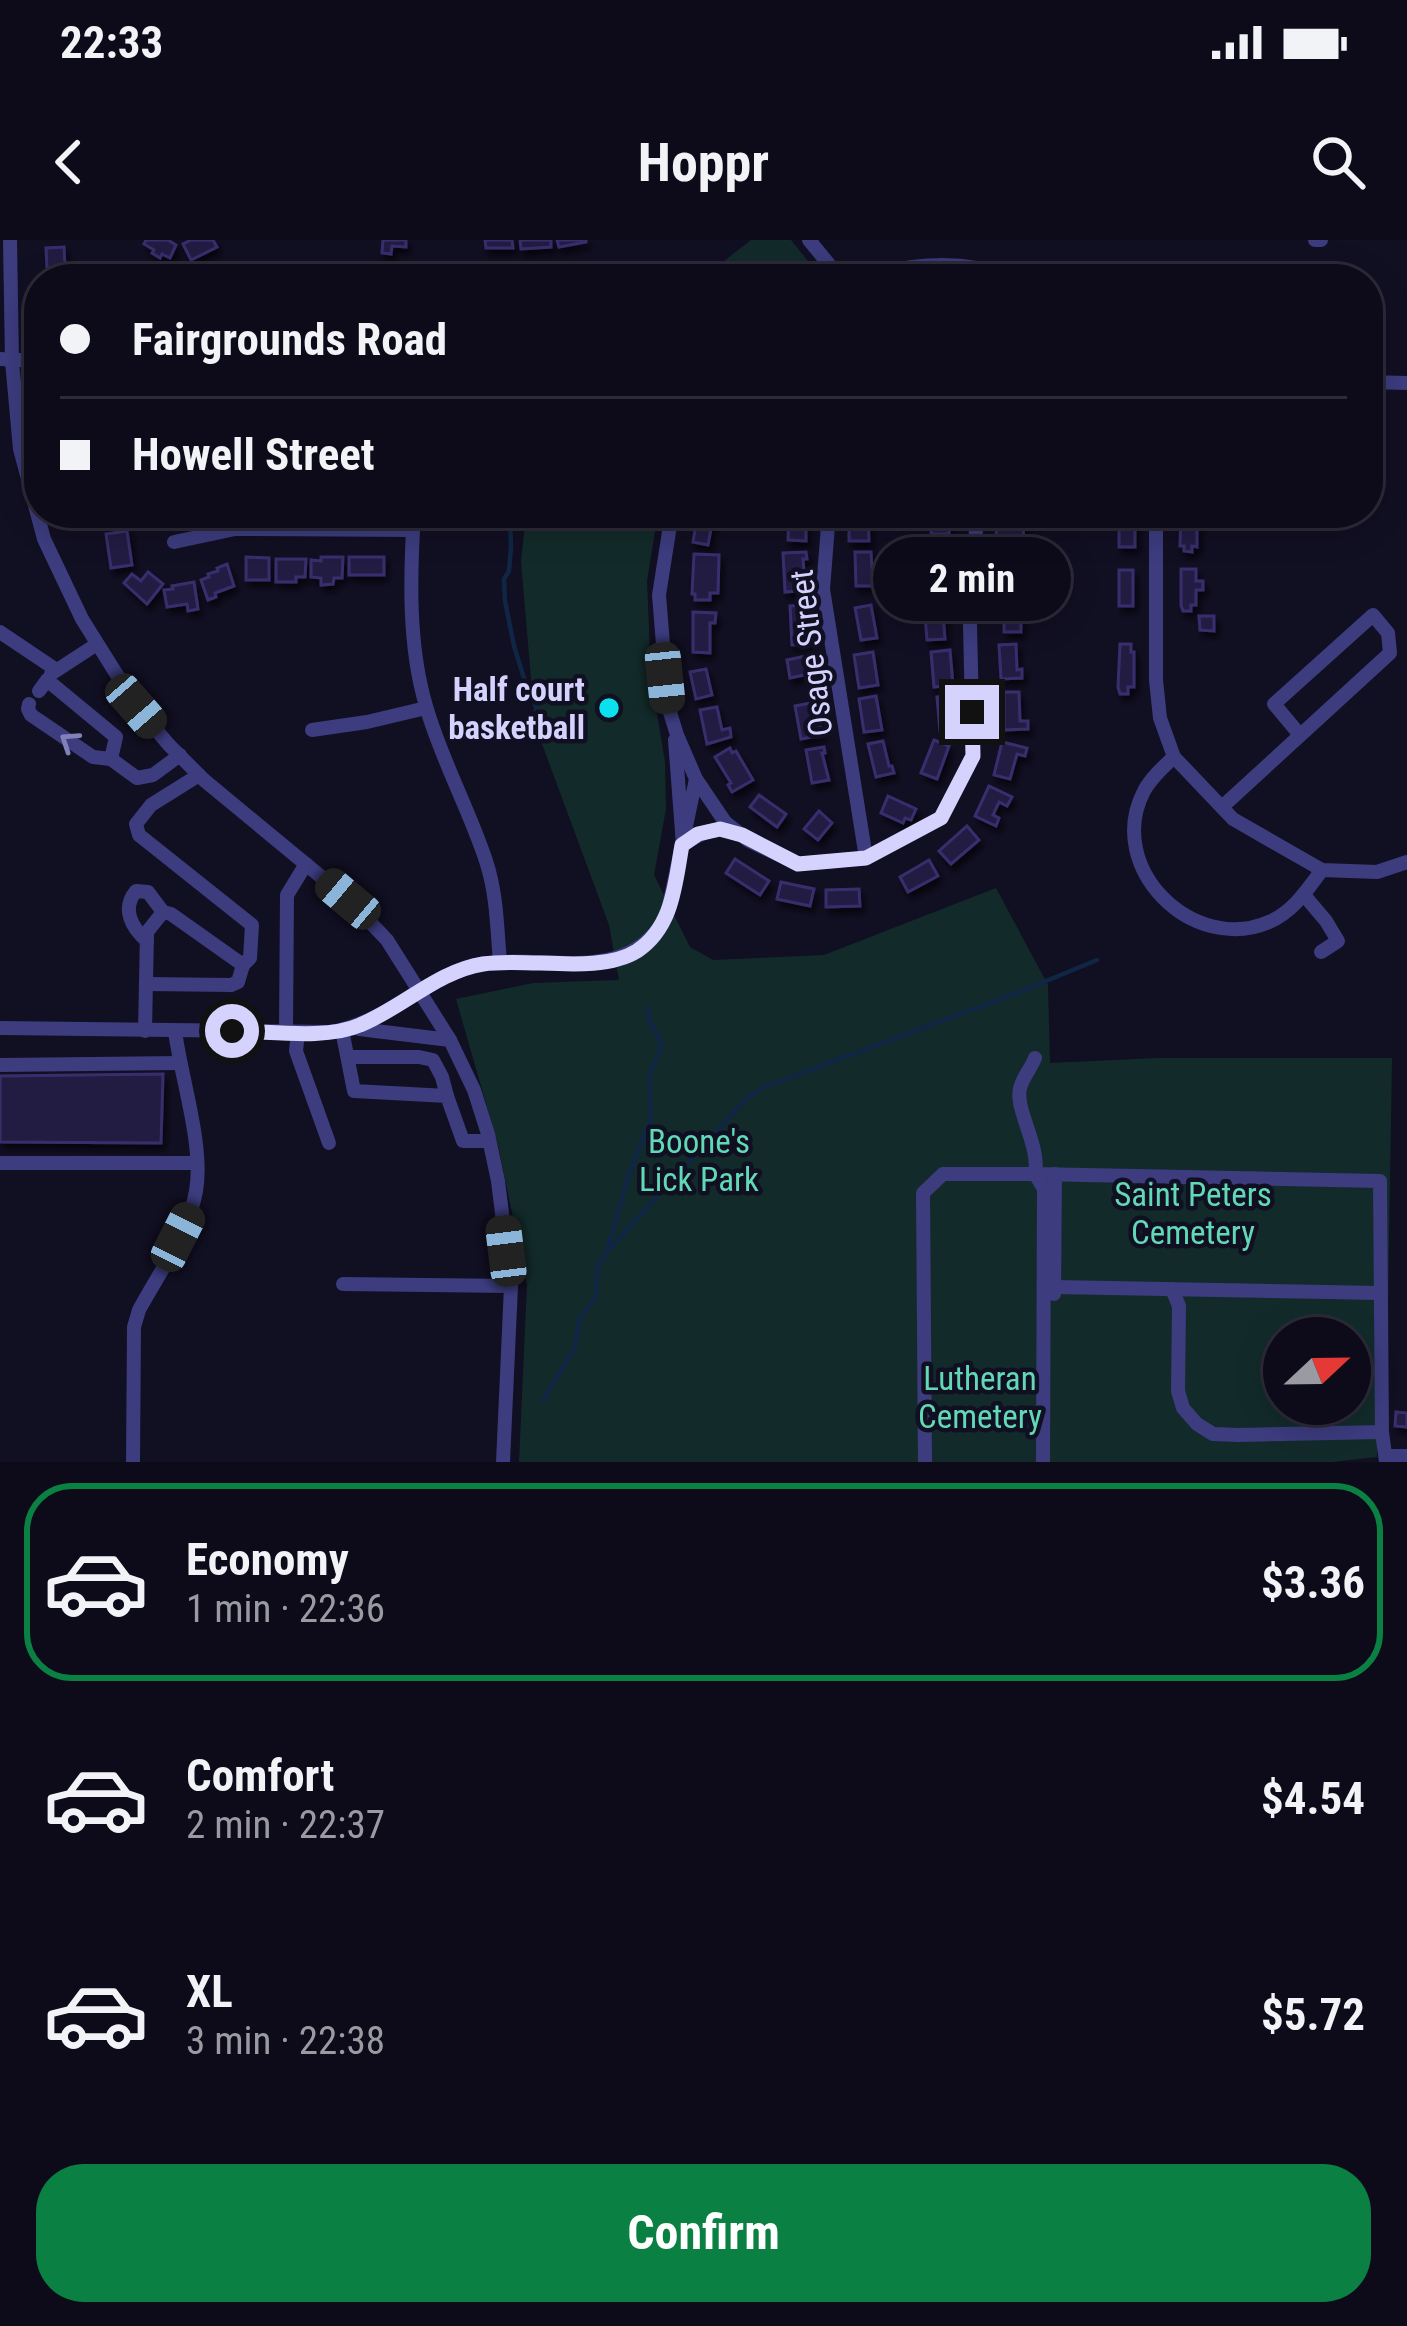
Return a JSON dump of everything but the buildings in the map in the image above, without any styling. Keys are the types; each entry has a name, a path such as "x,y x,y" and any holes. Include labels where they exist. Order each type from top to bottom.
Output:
{"street":[{"path":"10,240 5,261 6,360 24,464"},
{"path":"809,240 829,264"},
{"path":"41,528 97,644 136,706 200,775 348,899 387,940 450,1040 474,1090 498,1181 511,1286 503,1462"},
{"path":"670,528 659,595 668,706 675,726 696,779 725,822 798,864 866,858 941,818 973,756 970,625 976,528"},
{"name":"Osage Street","path":"828,528 824,590 866,858"},
{"path":"1156,528 1156,680 1160,718 1174,757 1233,820 1322,870 1377,872 1407,862"},
{"path":"174,542 235,529 413,530 417,665 426,708 488,865 500,962"},
{"path":"1222,807 1390,652 1388,633 1372,615 1274,704 1300,735"},
{"path":"0,632 42,686 116,736 111,759"},
{"path":"97,644 42,686 28,710 93,757 111,759 137,778 153,775 180,755"},
{"path":"312,730 426,708"},
{"path":"675,726 682,845"},
{"path":"1174,757 1144,790 1134,831 1140,861 1156,893 1183,915 1209,928 1241,929 1270,922 1298,903 1322,870"},
{"path":"146,984 231,986 250,958 252,925 139,835 136,824 151,805 200,775"},
{"path":"348,1029 458,970 500,962 600,962 639,950 668,915 696,779"},
{"path":"682,845 710,830 742,835"},
{"path":"306,864 287,895 292,1032 329,1143"},
{"path":"147,941 130,921 130,898 136,891 148,892 163,912 243,965"},
{"path":"1304,895 1339,941 1321,952"},
{"path":"145,1031 147,932 163,912"},
{"path":"0,1028 348,1029 450,1040"},
{"path":"348,1029 354,1091 447,1096"},
{"path":"133,1462 134,1327 190,1213 197,1187 175,1031"},
{"path":"348,1057 433,1060 463,1141 489,1141"},
{"path":"1035,1058 1021,1085 1020,1098 1038,1160 1035,1174 1044,1189 1049,1290"},
{"path":"0,1065 179,1063"},
{"path":"0,1163 197,1162"},
{"path":"925,1462 923,1192 943,1174 1381,1181 1382,1432 1386,1459 1407,1456"},
{"path":"1043,1462 1055,1174"},
{"path":"343,1284 511,1286"},
{"path":"1172,1289 1179,1306 1178,1391 1183,1408 1197,1424 1213,1434 1238,1436 1382,1432"},
{"path":"1049,1290 1381,1293"}],"green space":[{"path":"751,240 791,240 810,264 720,264"},
{"path":"524,528 656,528 647,581 651,677 665,762 666,809 654,875 690,947 713,960 824,955 996,888 1048,985 1050,1063 1392,1058 1388,1305 1376,1306 1377,1457 1332,1462 519,1462 527,1285 498,1145 456,999 533,983 619,980 609,925 535,725 521,562"}],"waterway":[{"path":"510,528 505,601 527,688 550,735"},
{"path":"607,1252 746,1099 764,1087 1097,960"},
{"path":"543,1401 575,1347 579,1320 596,1296 597,1267 607,1252 628,1176 651,1118 649,1077 661,1047 648,1008"}],"place":[{"name":"Half court basketball","path":"609,708"}],"route":[{"path":"232,1031 353,1028 458,970 478,964 600,962 626,957 648,942 668,915 682,845 710,830 742,835 798,864 866,858 941,818 973,756 972,712"}],"park label":[{"name":"Boone's Lick Park","path":"699,1160"},
{"name":"Saint Peters Cemetery","path":"1193,1213"},
{"name":"Lutheran Cemetery","path":"980,1397"}]}
